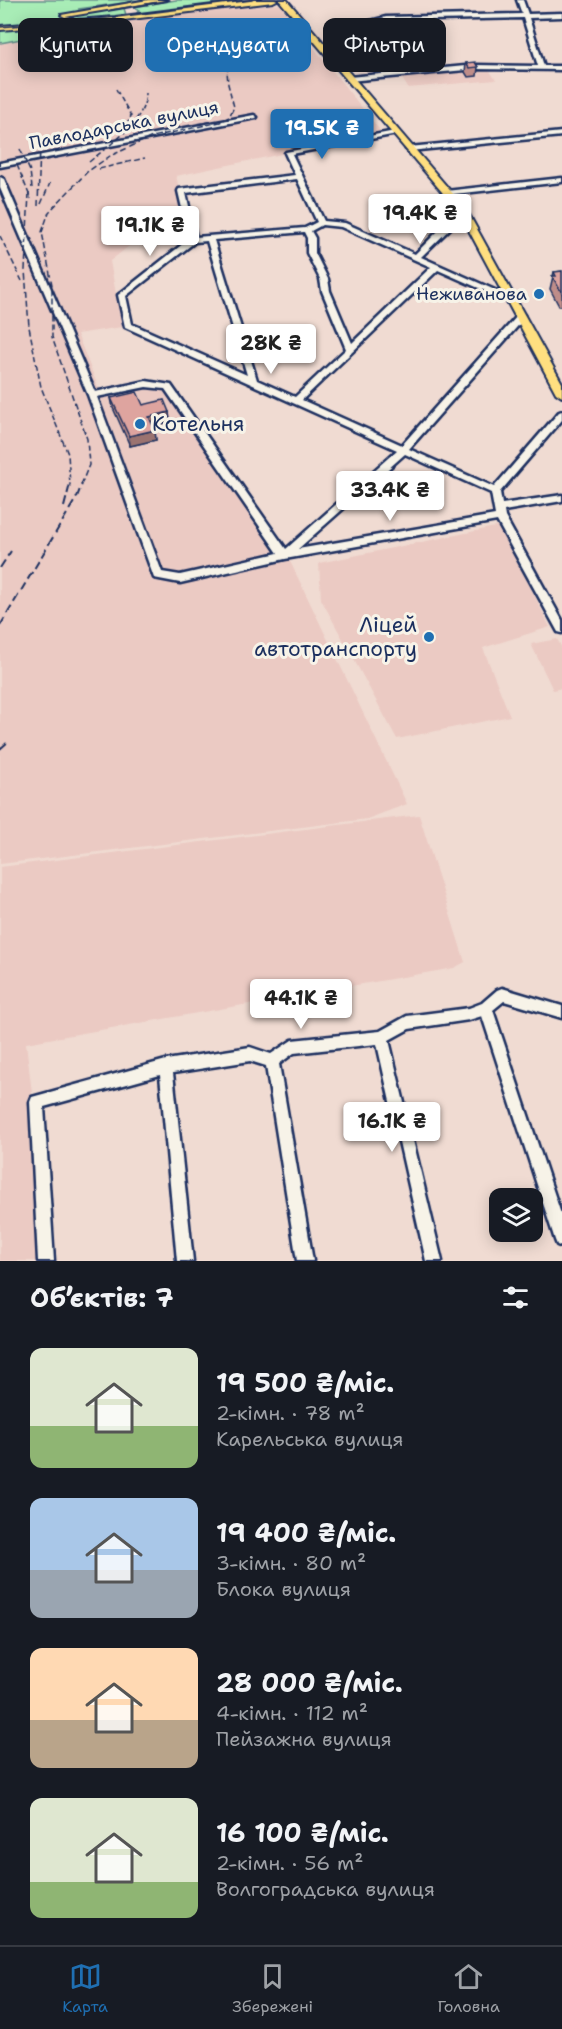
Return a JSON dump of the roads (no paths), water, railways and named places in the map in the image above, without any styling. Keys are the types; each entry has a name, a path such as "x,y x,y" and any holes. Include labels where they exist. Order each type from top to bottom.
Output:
{"main road":[{"path":"0,23 163,0"},
{"path":"0,28 115,19 273,0"},
{"path":"286,0 349,79 463,211 562,393"}],"street":[{"path":"520,0 542,68"},
{"path":"397,18 562,15"},
{"path":"349,79 476,67 562,68"},
{"name":"Павлодарська вулиця","path":"0,165 254,117"},
{"path":"321,223 288,153 395,133"},
{"path":"409,149 562,134"},
{"path":"193,240 182,191 299,177"},
{"path":"0,179 92,395 158,575 180,579 562,498"},
{"path":"446,193 562,180"},
{"path":"416,257 463,211"},
{"path":"495,491 128,325 122,295 193,240 307,230 321,223 342,225 511,299"},
{"path":"307,230 311,238 311,253 324,279 326,291 350,349"},
{"path":"210,239 253,382"},
{"path":"296,401 437,266"},
{"path":"285,555 403,450 521,317"},
{"path":"92,395 146,384 168,387 285,555"},
{"path":"495,491 562,414"},
{"path":"495,491 499,512 562,629"},
{"path":"272,1061 292,1047 382,1037 407,1023 469,1014 486,1008 502,994 562,1012"},
{"path":"486,1008 562,1240"},
{"path":"382,1037 434,1261"},
{"path":"46,1261 37,1102 166,1066 250,1054 272,1061"},
{"path":"272,1061 305,1261"},
{"path":"166,1066 185,1261"}],"tram line":[{"path":"111,10 170,0"},
{"path":"0,27 109,18 252,0"}],"railway":[{"path":"81,485 89,465 87,439 52,337 52,285 42,232 49,212 87,172 110,156 152,137 220,122 229,117 234,107 227,72"},
{"path":"116,89 131,116 126,127"},
{"path":"89,162 133,123 140,114 146,93"},
{"path":"38,206 40,145"},
{"path":"20,149 30,171 32,188"},
{"path":"99,169 145,158"},
{"path":"17,165 29,194"},
{"path":"41,204 50,183"},
{"path":"29,194 31,199"},
{"path":"29,194 25,270 29,327 41,387 68,454 70,484"},
{"path":"0,236 22,281"},
{"path":"64,507 70,484"},
{"path":"0,626 77,497 82,484"},
{"path":"0,568 11,551"},
{"path":"0,749 9,741"}],"place":[{"name":"Неживанова","path":"539,294"},
{"name":"Котельня","path":"140,424"},
{"name":"Ліцей автотранспорту","path":"429,637"}]}
